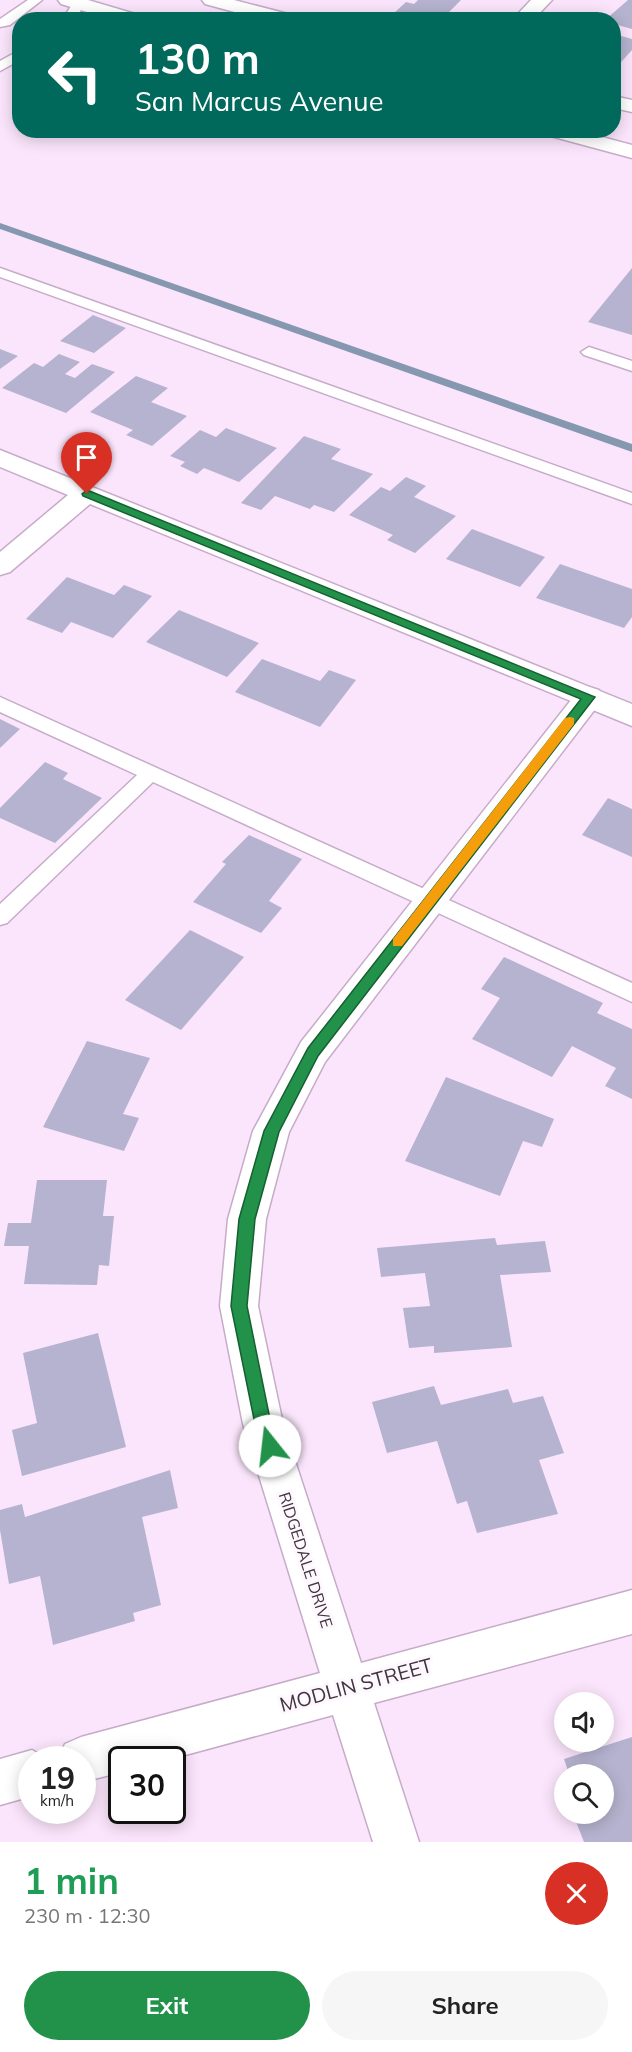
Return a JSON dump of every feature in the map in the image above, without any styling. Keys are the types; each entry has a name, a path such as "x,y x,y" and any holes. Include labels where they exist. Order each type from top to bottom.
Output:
{"street":[{"path":"212,0 258,12"},
{"path":"529,12 542,0"},
{"path":"77,1 111,12"},
{"path":"580,138 632,152"},
{"path":"0,458 632,716"},
{"path":"0,566 87,494"},
{"name":"RIDGEDALE DRIVE","path":"396,1842 263,1424 239,1306 247,1219 271,1131 313,1052 589,697"},
{"name":"MODLIN STREET","path":"96,1756 632,1612"},
{"path":"0,1782 18,1777"}],"lane":[{"path":"20,12 36,0"},
{"path":"0,272 632,499"},
{"path":"589,352 632,366"},
{"path":"0,704 431,899 632,993"},
{"path":"0,917 151,772"}],"building":[{"path":"418,0 461,0 449,12 395,12 406,2 414,4"},
{"path":"628,0 632,0 632,29 621,26 621,12 614,12"},
{"path":"621,36 632,39 632,50 621,62"},
{"path":"632,268 632,335 588,322"},
{"path":"93,315 126,328 94,353 60,341"},
{"path":"0,349 18,356 0,369"},
{"path":"59,354 80,362 65,374 75,378 92,364 115,372 66,413 2,388 34,363 43,367"},
{"path":"136,376 168,388 151,402 187,416 152,446 126,435 133,430 90,412"},
{"path":"226,428 277,448 239,482 204,468 197,474 180,466 185,462 170,456 200,430 216,437"},
{"path":"304,436 341,449 331,459 373,474 334,512 314,505 310,509 275,496 261,510 241,503"},
{"path":"406,477 426,486 414,497 456,516 415,553 387,540 393,535 349,515 381,487 390,491"},
{"path":"472,529 545,557 520,587 446,559"},
{"path":"560,564 632,589 632,617 624,628 536,598"},
{"path":"67,577 114,595 124,585 152,596 113,638 71,622 62,633 26,619"},
{"path":"179,610 259,643 227,677 146,642"},
{"path":"262,659 320,681 329,670 356,680 320,727 235,692"},
{"path":"0,719 20,729 0,748"},
{"path":"45,762 68,773 63,779 102,798 55,843 0,818 0,808"},
{"path":"608,798 632,809 632,857 582,835"},
{"path":"249,835 302,859 269,901 282,908 261,933 193,902 226,864 222,862"},
{"path":"190,930 244,957 181,1030 125,1000"},
{"path":"504,957 603,1003 597,1013 632,1029 632,1099 605,1086 616,1068 572,1046 552,1077 472,1039 500,998 481,989"},
{"path":"87,1041 150,1058 123,1114 139,1118 124,1151 43,1127"},
{"path":"446,1077 554,1119 542,1147 523,1141 500,1196 405,1161"},
{"path":"37,1180 107,1180 103,1216 114,1216 109,1266 99,1265 97,1285 24,1284 29,1246 4,1246 8,1223 31,1223"},
{"path":"495,1238 497,1245 545,1241 551,1272 500,1275 512,1347 434,1353 434,1346 409,1348 403,1308 430,1306 425,1273 381,1277 377,1248"},
{"path":"98,1333 126,1447 22,1476 12,1430 37,1423 23,1353"},
{"path":"434,1386 441,1405 508,1389 513,1403 543,1396 564,1453 539,1460 558,1514 477,1533 467,1501 457,1504 437,1441 387,1453 372,1402"},
{"path":"170,1470 178,1508 142,1517 161,1605 133,1613 135,1621 53,1645 40,1576 9,1584 0,1530 0,1510 22,1504 25,1517"},
{"path":"632,1737 632,1842 584,1842 577,1824 614,1824 614,1764 566,1764 564,1759 586,1752 614,1752 614,1743"}],"waterway":[{"path":"0,226 632,448"}],"slow traffic":[{"path":"398,943 570,721"}],"route":[{"path":"87,494 589,697 313,1052 271,1131 247,1219 239,1306 263,1424 270,1446"}]}
